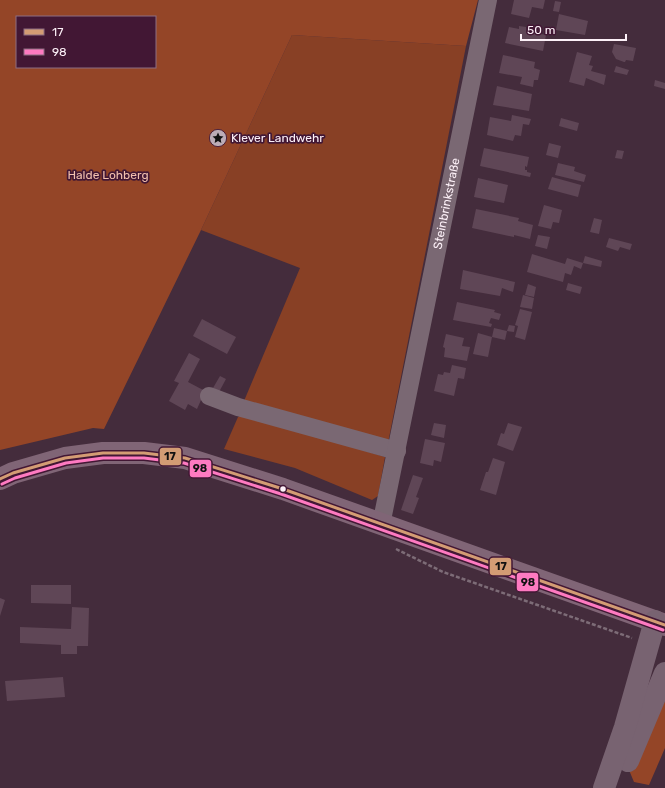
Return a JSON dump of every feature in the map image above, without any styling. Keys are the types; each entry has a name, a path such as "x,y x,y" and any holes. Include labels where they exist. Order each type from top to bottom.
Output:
{"highway":[{"path":"604,788 625,727 649,644 660,623"},
{"path":"617,788 665,673"}],"main road":[{"path":"0,479 13,473 65,458 103,453 144,454 185,458 276,487 660,623"}],"street":[{"name":"Steinbrinkstraße","path":"381,525 488,0"},
{"path":"209,396 238,407 397,451"}],"path":[{"path":"390,547 443,572 649,644"}],"shaded area":[{"path":"292,35 466,46 388,443 244,401 300,268 201,230"},
{"path":"245,414 385,457 378,496 372,500 295,468 224,449 238,417"}],"green space":[{"name":"Halde Lohberg","path":"0,0 478,0 466,46 292,35 201,230 104,429 93,428 0,450"},
{"path":"665,701 665,748 649,785 634,782 629,770"}],"building":[{"path":"514,0 545,0 543,9 532,7 529,18 511,14"},
{"path":"555,1 561,2 559,12 553,11"},
{"path":"559,14 588,21 585,35 556,30"},
{"path":"519,26 526,27 526,31 546,35 543,51 505,43 509,27 519,29"},
{"path":"614,44 636,48 633,61 626,60 624,62 616,59 612,52"},
{"path":"577,52 592,56 589,65 593,66 591,71 606,75 604,85 586,78 584,86 569,82"},
{"path":"503,55 535,62 534,68 540,70 538,80 534,80 533,87 520,84 522,77 499,73"},
{"path":"616,66 629,70 627,75 614,72"},
{"path":"655,80 665,83 665,89 654,86"},
{"path":"497,86 532,94 529,111 493,105"},
{"path":"512,115 531,119 529,125 523,124 521,136 515,135 513,141 487,135 490,117 511,121"},
{"path":"561,118 579,123 577,131 559,126"},
{"path":"549,143 561,146 558,158 546,155"},
{"path":"484,148 529,157 525,170 531,173 530,177 480,166"},
{"path":"617,150 624,151 622,159 615,158"},
{"path":"558,163 575,167 574,171 586,175 584,182 555,175"},
{"path":"552,177 581,185 578,197 548,189"},
{"path":"478,178 508,185 504,203 474,197"},
{"path":"544,205 562,210 559,223 553,222 551,229 538,226"},
{"path":"476,209 519,218 518,221 533,225 530,239 472,228"},
{"path":"594,218 602,220 599,234 590,232"},
{"path":"538,235 550,237 547,249 535,246"},
{"path":"609,238 632,244 630,250 620,247 618,251 606,247"},
{"path":"532,254 565,264 567,258 583,263 581,269 574,266 571,275 565,273 563,282 527,272"},
{"path":"585,256 602,261 601,267 583,263"},
{"path":"463,270 515,282 513,292 502,288 500,296 460,289"},
{"path":"568,283 582,287 580,294 566,290"},
{"path":"528,284 536,287 534,297 525,295"},
{"path":"523,295 534,298 532,309 520,307"},
{"path":"457,302 495,310 494,312 501,314 499,320 491,318 489,323 492,324 491,327 453,320"},
{"path":"520,309 532,312 525,340 515,337 518,326 515,325"},
{"path":"202,319 236,337 227,354 193,336"},
{"path":"509,325 515,326 514,332 507,331"},
{"path":"494,328 507,331 505,340 492,337"},
{"path":"478,333 492,337 488,357 473,354"},
{"path":"446,334 464,338 462,346 470,347 467,361 444,357 445,348 443,347"},
{"path":"189,353 200,359 188,382 205,391 197,409 188,404 185,410 169,401 179,383 174,381"},
{"path":"452,365 466,368 464,379 458,378 454,396 434,391 438,374 443,375 444,372 450,373"},
{"path":"220,376 226,379 219,392 213,388"},
{"path":"434,423 446,425 444,438 431,435"},
{"path":"508,423 522,427 513,451 497,445 501,433 504,434"},
{"path":"425,439 445,443 441,462 434,460 433,466 420,463"},
{"path":"493,458 505,462 496,495 480,490 486,472 488,472"},
{"path":"413,475 423,478 416,497 419,498 413,514 401,510"},
{"path":"31,585 71,585 71,604 31,603"},
{"path":"0,598 5,600 0,616"},
{"path":"72,607 89,608 88,646 77,646 77,654 61,654 61,645 20,643 20,627 71,629"},
{"path":"63,677 65,697 7,701 5,681"}],"transit line":[{"name":"17","path":"0,479 13,473 65,458 103,453 144,453 185,458 283,489 665,625"},
{"name":"98","path":"2,484 15,478 66,463 103,458 144,458 184,463 281,494 663,630"}],"place":[{"name":"Klever Landwehr","path":"218,138"}]}
